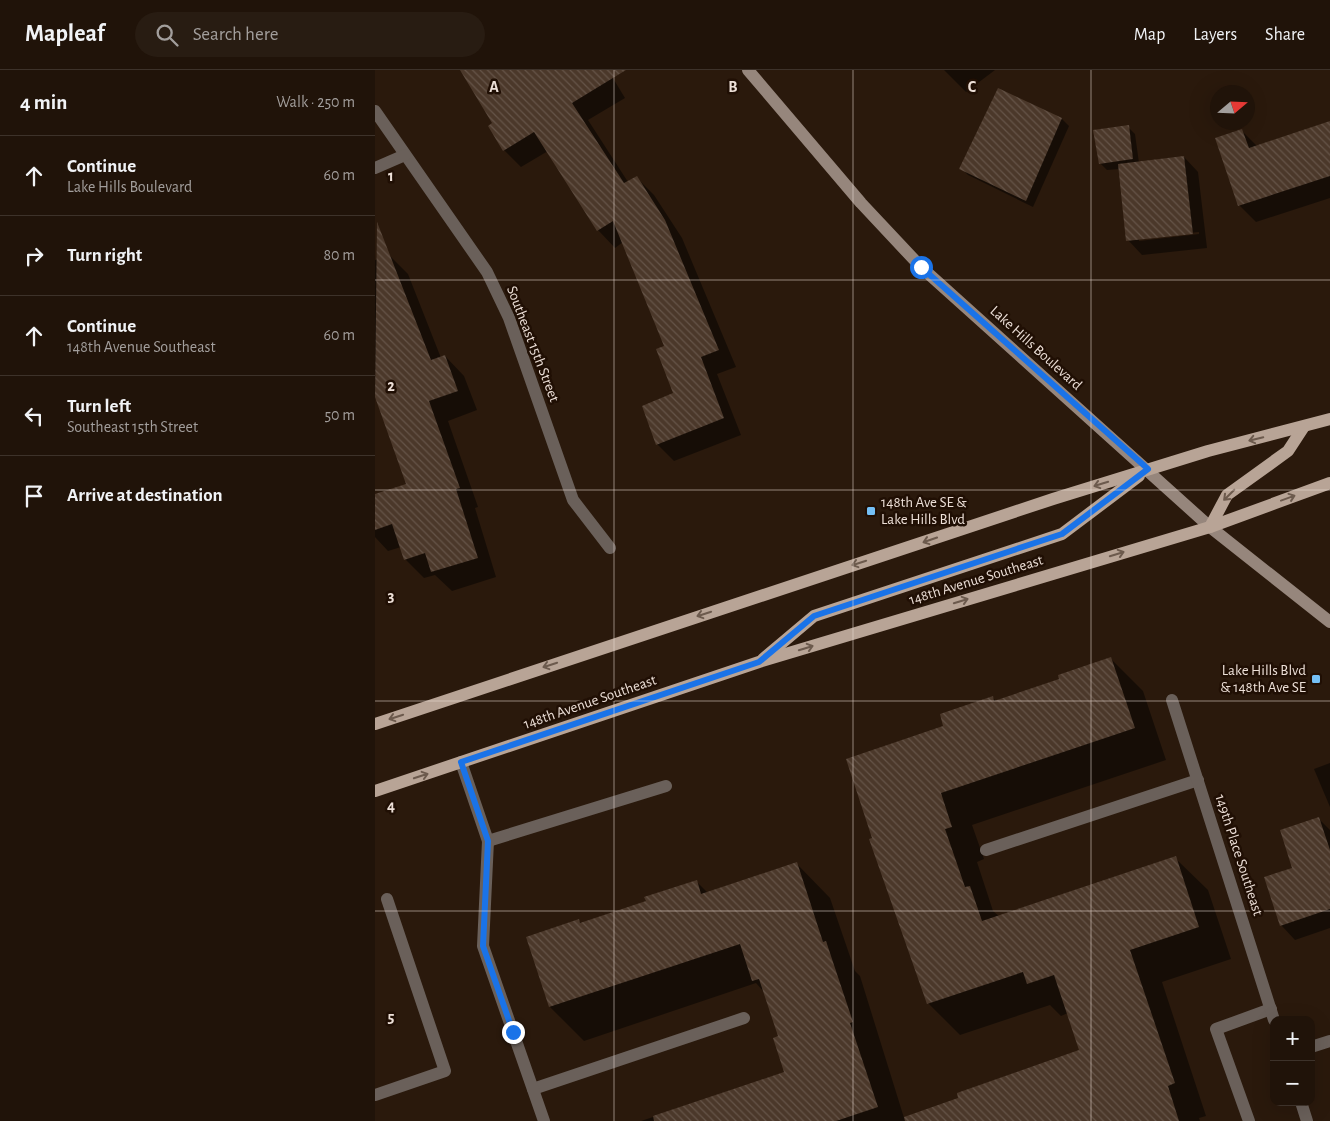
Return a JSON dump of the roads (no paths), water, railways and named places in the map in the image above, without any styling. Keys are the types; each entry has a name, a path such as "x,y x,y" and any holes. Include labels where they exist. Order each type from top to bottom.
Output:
{"main road":[{"path":"375,724 1053,498 1208,451 1330,420"},
{"path":"1209,526 1227,495 1288,450 1303,428"},
{"path":"759,662 814,616 1062,534 1148,469"},
{"name":"148th Avenue Southeast","path":"375,791 759,662 1209,526 1330,483"}],"street":[{"name":"Lake Hills Boulevard","path":"748,70 861,203 921,267 1148,469 1209,526 1330,622"},
{"name":"Southeast 15th Street","path":"375,111 487,272 509,318 573,500 610,548"},
{"path":"375,168 405,155"},
{"name":"149th Place Southeast","path":"1172,700 1273,1014"},
{"path":"461,762 488,841 483,946 544,1121"},
{"path":"986,850 1198,780"},
{"path":"488,841 666,786"},
{"path":"375,1095 445,1070 387,900"},
{"path":"1249,1121 1216,1029 1273,1014"},
{"path":"533,1088 744,1018"},
{"path":"1315,1046 1330,1041"},
{"path":"1302,1106 1307,1121"}],"place":[{"name":"148th Ave SE & Lake Hills Blvd","path":"871,511"},
{"name":"Lake Hills Blvd & 148th Ave SE","path":"1316,679"}]}
